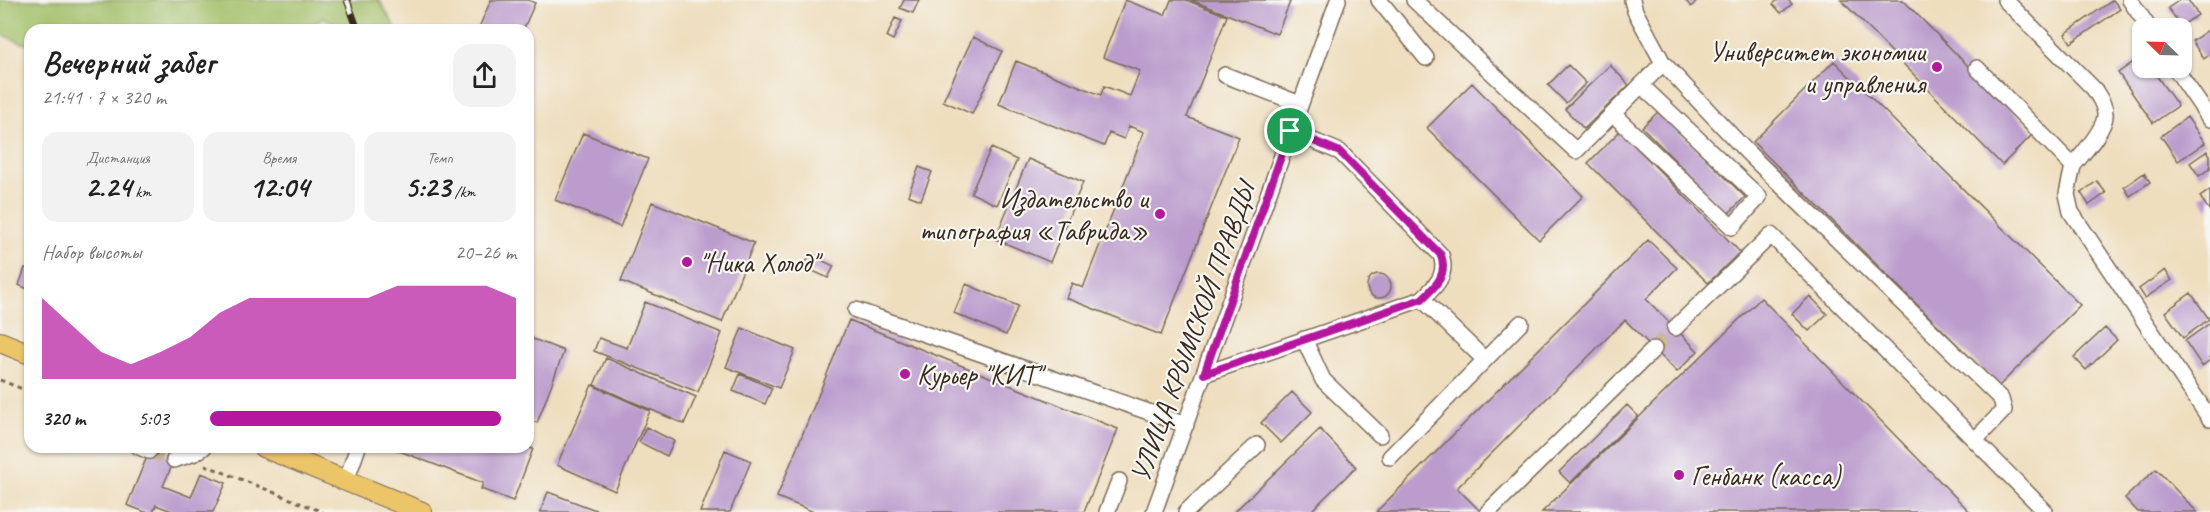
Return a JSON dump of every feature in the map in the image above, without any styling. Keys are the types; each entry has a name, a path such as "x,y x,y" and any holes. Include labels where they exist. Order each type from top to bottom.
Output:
{"main road":[{"path":"0,342 24,352"},
{"path":"280,453 346,481 393,506 422,512"}],"street":[{"path":"1379,0 1426,58"},
{"path":"1414,0 1576,151 1663,63"},
{"path":"1632,0 1635,11 1663,63 1747,152 2001,399 2004,410 1975,440"},
{"path":"2130,0 2142,18"},
{"name":"УЛИЦА КРЫМСКОЙ ПРАВДЫ","path":"1154,512 1300,104 1334,1"},
{"path":"2007,1 2094,89 2103,104 2106,118 2094,140 2073,166 2067,194 2071,212 2210,419"},
{"path":"1977,68 2073,166"},
{"path":"1226,75 1300,104"},
{"path":"2182,78 2210,119"},
{"path":"1613,114 1732,227 1759,197 1641,86"},
{"path":"1204,374 1422,299 1433,289 1442,274 1445,265 1441,255 1340,152 1290,131"},
{"path":"1675,328 1771,235 2044,512"},
{"path":"1422,299 1485,360"},
{"path":"856,310 1186,425"},
{"path":"1390,458 1521,323"},
{"path":"1304,339 1323,380 1380,435"},
{"path":"1488,512 1654,349"},
{"path":"1186,512 1257,445"},
{"path":"180,458 191,453"},
{"path":"346,481 356,453"},
{"path":"1107,512 1119,481"}],"path":[{"path":"0,380 24,390"},
{"path":"180,458 323,512"}],"green space":[{"path":"0,0 379,0 393,24 337,24 323,17 313,24 24,24 24,44 0,34"}],"building":[{"path":"491,0 528,0 535,3 526,24 481,24"},
{"path":"904,0 919,0 913,13 900,8"},
{"name":"Издательство и типография «Таврида»","path":"1125,0 1165,15 1171,0 1186,0 1227,16 1187,117 1239,137 1161,335 1066,298 1072,283 1083,288 1144,132 1129,126 1124,139 1109,133 1104,146 999,104 1016,61 1101,95 1104,86 1130,96 1140,71 1103,57"},
{"path":"1191,0 1286,0 1290,2 1277,34"},
{"path":"1685,0 1698,0 1691,7"},
{"path":"1778,0 1788,0 1792,4 1781,13 1773,4"},
{"name":"Университет экономии и управления","path":"1841,0 1903,0 2034,133 2002,165"},
{"path":"2113,0 2120,9 2071,43 2065,34"},
{"path":"2180,0 2188,0 2198,15 2192,19 2175,18 2168,8"},
{"path":"895,18 902,21 893,40 887,37"},
{"path":"2210,29 2210,54 2204,59 2192,41"},
{"path":"973,37 1002,51 972,114 943,101"},
{"path":"1834,61 2080,305 1999,386 1753,142"},
{"path":"2132,63 2132,78 2158,78 2178,106 2153,123 2118,73"},
{"path":"1568,65 1586,83 1566,103 1548,85"},
{"path":"1610,65 1629,85 1584,129 1565,109"},
{"path":"1472,83 1583,196 1539,240 1427,128"},
{"path":"1659,111 1745,197 1728,214 1642,127"},
{"path":"2187,117 2205,143 2178,161 2161,136"},
{"path":"1620,131 1740,252 1708,283 1588,163"},
{"path":"583,133 648,159 620,227 555,200"},
{"path":"991,148 1017,160 997,205 971,193"},
{"path":"2207,151 2210,155 2210,168 2199,176 2190,163"},
{"path":"1028,159 1083,182 1050,262 995,239"},
{"path":"919,167 932,172 921,200 908,195"},
{"path":"2144,173 2150,182 2130,196 2124,187"},
{"path":"2097,181 2106,193 2089,205 2081,193"},
{"path":"2210,190 2210,211 2200,197"},
{"name":"\"Ника Холод\"","path":"652,202 754,243 722,322 621,281"},
{"path":"1648,240 1677,268 1646,299 1698,351 1677,372 1625,320 1457,488 1481,512 1376,512"},
{"path":"810,255 834,266 828,278 804,267"},
{"path":"2165,270 2172,280 2145,298 2139,289"},
{"path":"24,271 24,287 19,285"},
{"path":"1379,274 1387,278 1391,286 1387,294 1379,298 1371,294 1367,286 1371,278"},
{"path":"966,284 1018,306 1006,335 954,313"},
{"path":"2191,293 2209,319 2183,338 2165,312"},
{"path":"1810,296 1827,314 1809,331 1792,314"},
{"path":"1761,298 1970,512 1542,512"},
{"path":"645,302 722,333 698,392 594,351 599,338 627,348"},
{"name":"Курьер \"КИТ\"","path":"849,320 1118,429 1084,512 814,512 777,497"},
{"path":"2210,323 2210,360 2202,366 2185,341"},
{"path":"742,328 795,350 779,388 726,367"},
{"path":"2105,328 2117,340 2086,370 2074,357"},
{"path":"534,339 564,351 537,423 534,422"},
{"path":"606,358 696,397 684,424 594,385"},
{"path":"740,374 772,388 765,404 733,391"},
{"path":"592,385 650,411 615,491 557,465"},
{"path":"1292,392 1312,412 1281,443 1261,423"},
{"path":"1627,405 1638,416 1570,483 1559,472"},
{"path":"646,427 674,441 667,456 639,442"},
{"path":"1320,429 1356,467 1310,512 1234,512"},
{"path":"725,450 751,461 730,512 700,512"},
{"path":"149,453 168,453 176,456 163,486 191,497 201,473 226,483 213,512 174,512 156,505 153,512 145,512 127,505"},
{"path":"405,453 531,453 513,501 481,489 483,483"},
{"path":"2156,469 2197,512 2138,512 2125,498"},
{"path":"548,492 601,512 540,512"}],"tunnel":[{"path":"1654,349 1675,328"},
{"path":"155,453 174,460"}],"railway":[{"path":"347,0 356,24"}],"place":[{"name":"Университет экономии и управления","path":"1937,67"},
{"name":"Издательство и типография «Таврида»","path":"1160,214"},
{"name":"\"Ника Холод\"","path":"687,262"},
{"name":"Курьер \"КИТ\"","path":"905,374"},
{"name":"Генбанк (касса)","path":"1679,475"}],"route":[{"path":"1290,131 1340,152 1441,255 1445,265 1442,274 1433,289 1422,299 1204,374 1262,212 1290,131"}]}
